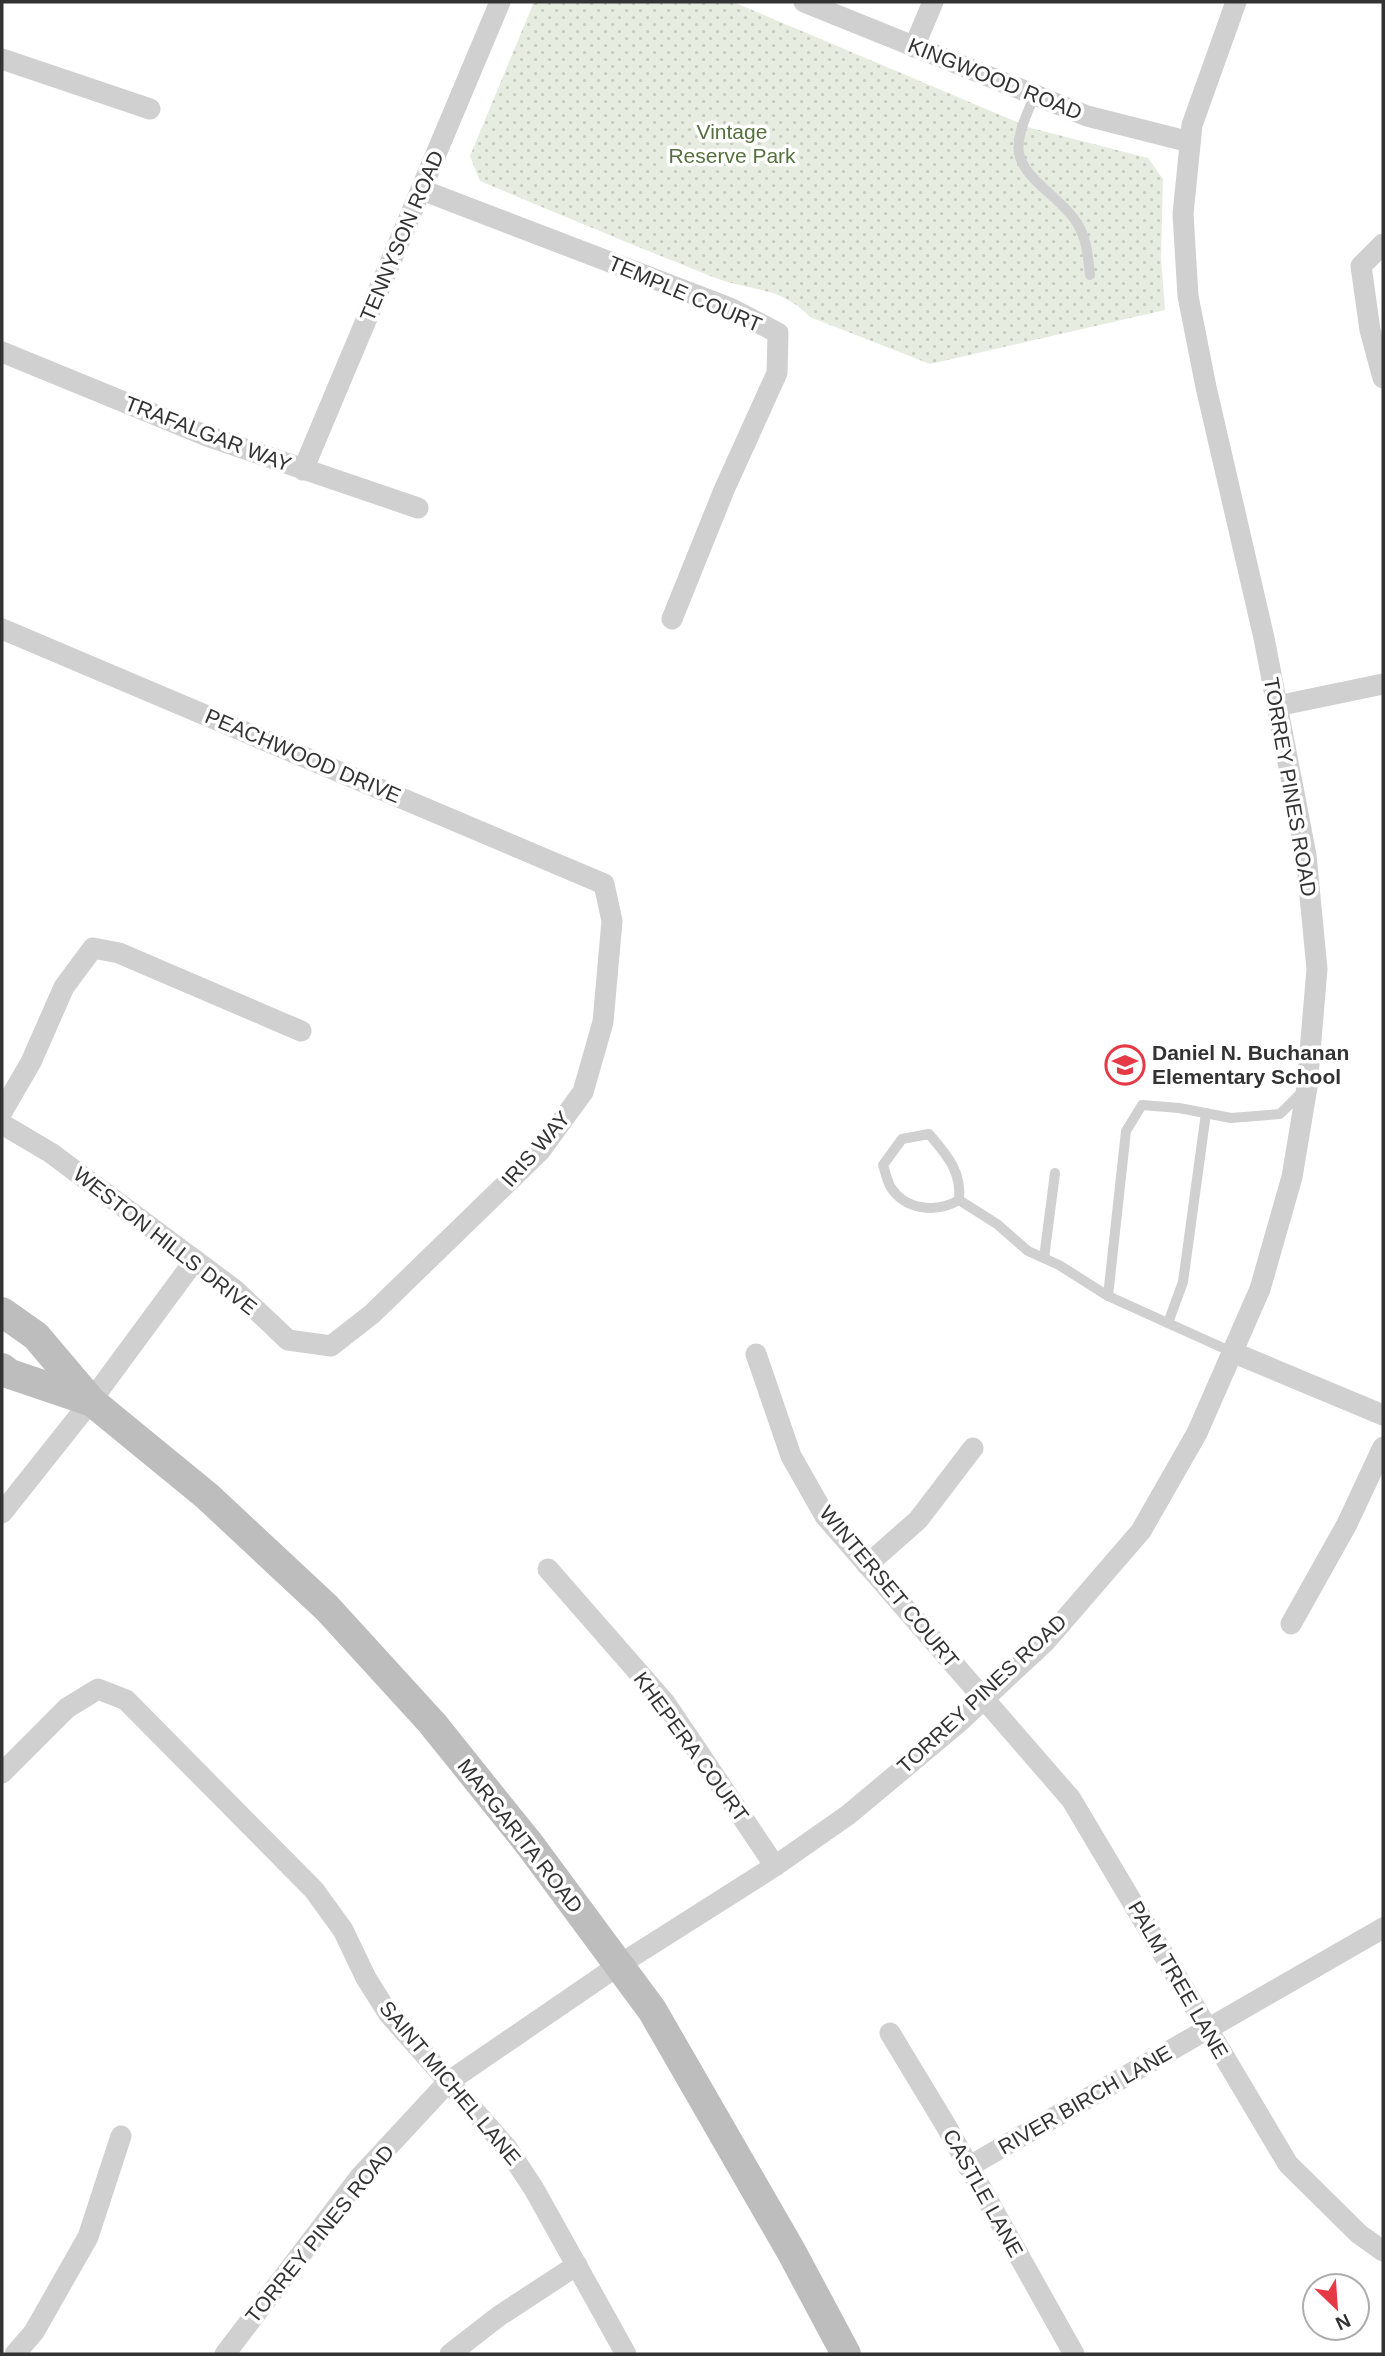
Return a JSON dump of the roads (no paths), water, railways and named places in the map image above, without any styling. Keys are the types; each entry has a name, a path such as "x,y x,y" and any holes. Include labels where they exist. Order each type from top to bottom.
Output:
{"main road":[{"name":"MARGARITA ROAD","path":"2,1312 36,1336 91,1401 206,1496 327,1608 432,1723 530,1845 652,2010 791,2252 846,2354"},
{"name":"MARGARITA ROAD","path":"2,1368 10,1374 91,1401"}],"street":[{"name":"TENNYSON ROAD","path":"303,470 500,2"},
{"name":"KINGWOOD ROAD","path":"804,2 1087,116 1190,142"},
{"path":"914,47 933,2"},
{"name":"TORREY PINES ROAD","path":"225,2354 359,2178 448,2082 618,1965 775,1866 848,1815 957,1724 1046,1641 1141,1531 1197,1433 1260,1289 1292,1177 1307,1087 1317,969 1306,855 1264,638 1206,387 1188,296 1183,214 1192,125 1236,2"},
{"path":"2,59 150,109"},
{"name":"TEMPLE COURT","path":"422,190 730,309 778,333 777,373 724,490 672,619"},
{"path":"1383,244 1361,266 1370,330 1383,378"},
{"name":"TRAFALGAR WAY","path":"2,352 207,436 418,508"},
{"name":"PEACHWOOD DRIVE","path":"2,629 604,884"},
{"path":"1277,706 1383,684"},
{"name":"IRIS WAY","path":"331,1346 372,1314 540,1151 583,1092 603,1021 612,921 604,884"},
{"path":"2,1112 31,1062 64,987 93,948 120,953 301,1031"},
{"name":"WESTON HILLS DRIVE","path":"2,1124 51,1153 235,1290 288,1340 331,1346"},
{"path":"2,1513 91,1401 195,1260"},
{"path":"1232,1352 1383,1415"},
{"name":"WINTERSET COURT","path":"757,1354 790,1456 825,1516 984,1698"},
{"path":"1291,1624 1347,1524 1383,1447"},
{"path":"867,1564 918,1520 973,1448"},
{"name":"KHEPERA COURT","path":"548,1569 666,1704 775,1866"},
{"name":"SAINT MICHEL LANE","path":"2,1773 66,1708 98,1689 126,1700 314,1890 343,1930 366,1978 388,2013 507,2148 534,2189 626,2354"},
{"name":"PALM TREE LANE","path":"984,1698 1071,1799 1288,2164 1359,2234 1383,2251"},
{"name":"RIVER BIRCH LANE","path":"968,2167 1383,1928"},
{"name":"CASTLE LANE","path":"890,2033 1074,2354"},
{"path":"15,2354 34,2332 88,2237 121,2136"},
{"path":"450,2354 499,2316 577,2265"}],"lane":[{"path":"1034,96 1019,139 1019,154 1024,166 1076,221 1083,235 1090,275"},
{"path":"1108,1296 1126,1130 1143,1105 1180,1108 1231,1118 1280,1114 1307,1087"},
{"path":"1168,1324 1183,1282 1206,1113"},
{"path":"929,1135 952,1161 961,1185 959,1200 930,1210 908,1202 891,1187 883,1165 902,1139 929,1135"},
{"path":"1044,1258 1055,1172"},
{"path":"959,1200 997,1224 1028,1251 1059,1265 1108,1296 1232,1352"}],"place":[{"name":"Daniel N. Buchanan Elementary School","path":"1125,1065"}],"park label":[{"name":"Vintage Reserve Park","path":"732,144"}]}
